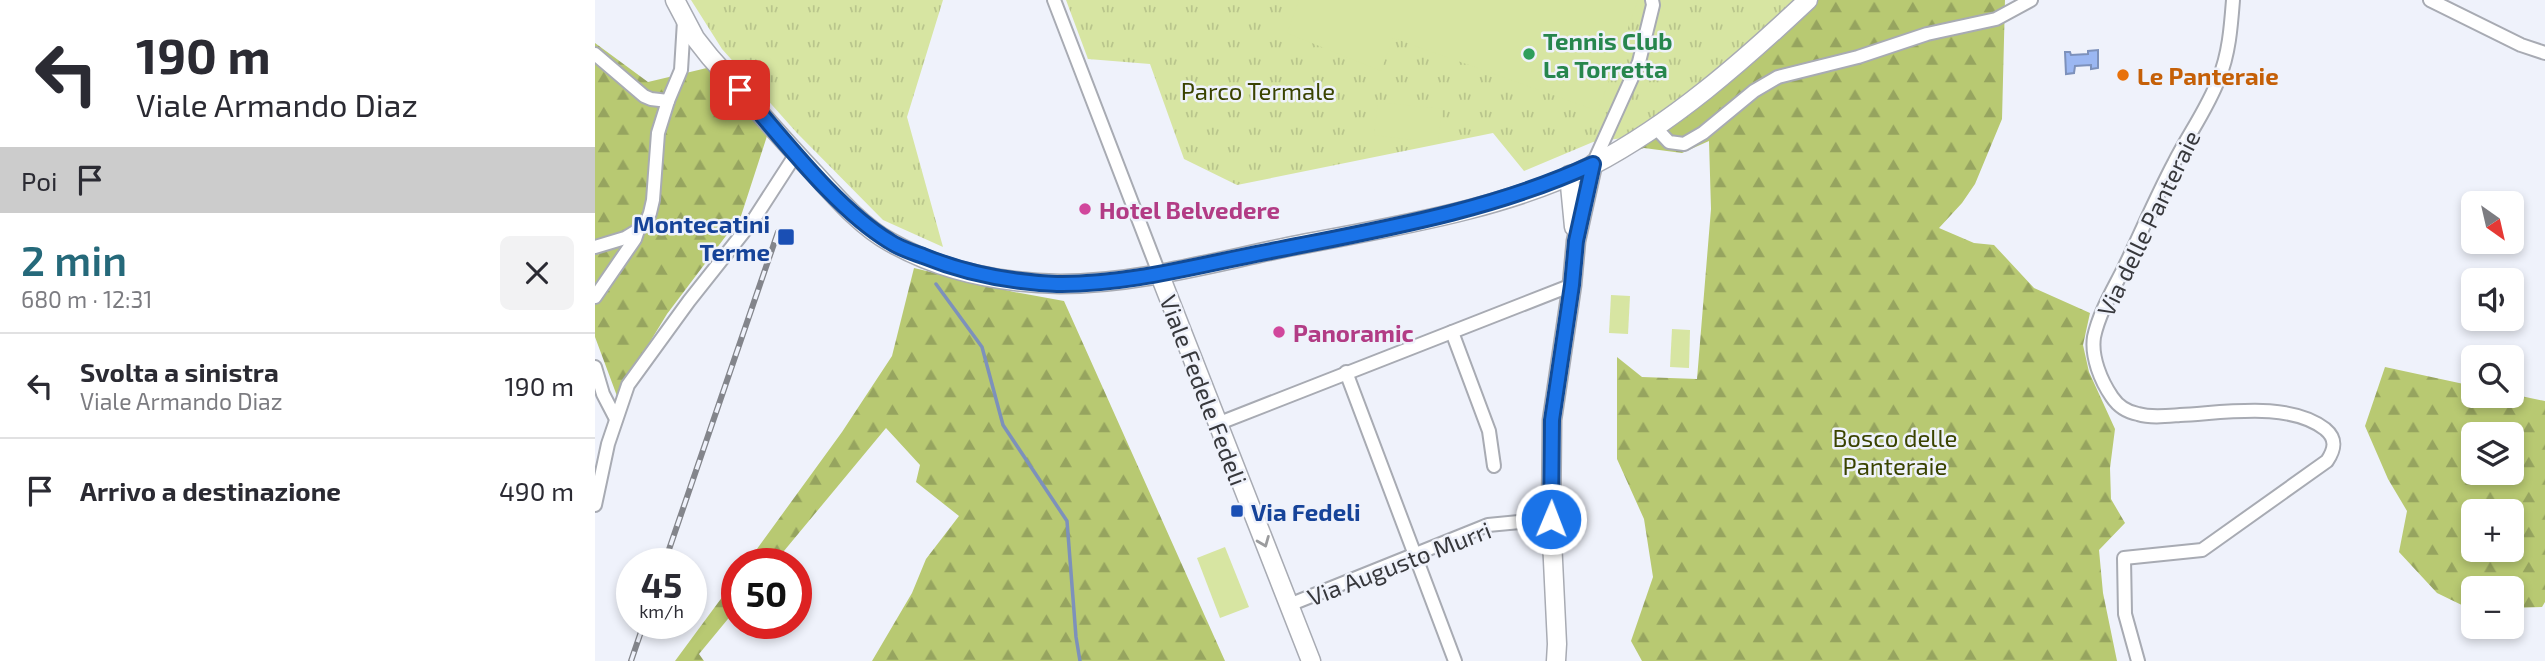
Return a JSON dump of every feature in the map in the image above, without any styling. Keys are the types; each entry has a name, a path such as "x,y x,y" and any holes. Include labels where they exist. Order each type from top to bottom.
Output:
{"main road":[{"path":"675,0 684,21 711,57 796,154 865,224 890,242 950,268 1005,280 1059,284 1095,283 1159,273 1471,208 1508,199 1569,176 1655,127 1758,47 1808,0"},
{"path":"1556,661 1551,519 1552,420 1576,241 1593,164"},
{"path":"1569,176 1576,241"},
{"name":"Viale Fedele Fedeli","path":"1159,273 1311,661"}],"street":[{"name":"Viale Fedele Fedeli","path":"1054,0 1159,273"},
{"path":"1593,164 1639,62 1652,0"},
{"path":"1655,127 1669,142 1684,144 1703,133 1754,90 1786,74 1858,57 1927,34 1996,19 2031,0"},
{"name":"Via delle Panteraie","path":"2138,661 2125,614 2124,558 2202,550 2327,461 2333,451 2331,434 2318,423 2300,415 2273,411 2139,415 2125,409 2113,399 2094,356 2095,337 2112,291 2173,164 2220,78 2228,43 2233,0"},
{"path":"2430,0 2521,45 2545,53"},
{"path":"595,247 625,238 647,221 653,200 658,133 681,70 684,21"},
{"path":"595,54 644,96 668,101"},
{"path":"595,505 616,419 628,385 689,301 754,219 796,154"},
{"path":"595,297 635,239 638,230"},
{"path":"1217,424 1572,285"},
{"path":"1452,332 1489,431 1494,466"},
{"path":"595,367 603,394 616,419"},
{"path":"1346,372 1455,661"},
{"name":"Via Augusto Murri","path":"1289,605 1488,525 1551,519"}],"green space":[{"path":"691,0 943,0 907,117 943,247 883,220 797,133 722,49"},
{"name":"Parco Termale","path":"1066,0 1801,0 1748,49 1623,138 1593,142 1524,171 1493,133 1237,185 1184,159 1150,64 1088,59"},
{"name":"Tennis Club La Torretta","path":"1299,0 1638,0 1598,111 1393,38 1381,71 1287,33"},
{"name":"Bosco delle Panteraie","path":"1801,0 2005,0 2002,119 1975,184 1939,228 1974,243 1994,245 2034,288 2090,313 2083,345 2089,372 2115,429 2110,468 2111,499 2125,523 2099,550 2103,593 2117,661 1642,661 1631,641 1653,577 1644,519 1617,459 1617,357 1642,377 1697,379 1711,209 1709,141 1682,153 1644,148 1612,158 1623,138 1748,49"},
{"path":"595,43 648,82 711,67 767,136 741,216 667,314 617,396 595,337"},
{"path":"1378,102 1442,109 1438,143 1374,135"},
{"path":"914,268 1064,301 1225,661 872,661 912,593 926,559 959,516 916,482 920,465 886,428 786,548 758,548 842,432 892,356"},
{"path":"1611,295 1630,296 1628,334 1609,333"},
{"path":"1672,329 1690,330 1689,368 1670,367"},
{"path":"2385,367 2461,383 2461,408 2524,408 2524,397 2545,401 2545,602 2542,607 2524,608 2524,576 2461,576 2461,605 2437,593 2399,552 2407,511 2388,479 2365,426"},
{"path":"1225,547 1249,607 1220,618 1197,558"},
{"path":"721,599 721,627 699,654 704,661 675,661 691,639 707,639 707,618"}],"water":[{"path":"2098,50 2098,68 2091,69 2091,65 2075,66 2074,73 2066,74 2065,52 2070,52 2071,55 2088,54 2088,51"}],"waterway":[{"path":"936,284 982,347 1003,425 1067,521 1080,661"}],"railway":[{"path":"669,548 778,232"},
{"path":"631,661 639,639"}],"place":[{"name":"Tennis Club La Torretta","path":"1529,54"},
{"name":"Le Panteraie","path":"2123,75"},
{"name":"Hotel Belvedere","path":"1085,209"},
{"name":"Montecatini Terme","path":"786,237"},
{"name":"Panoramic","path":"1279,332"},
{"name":"Via Fedeli","path":"1237,511"}],"route":[{"path":"740,90 826,186 865,224 890,242 950,268 1025,282 1095,283 1340,237 1508,199 1593,164 1576,241 1552,420 1551,519"}]}
